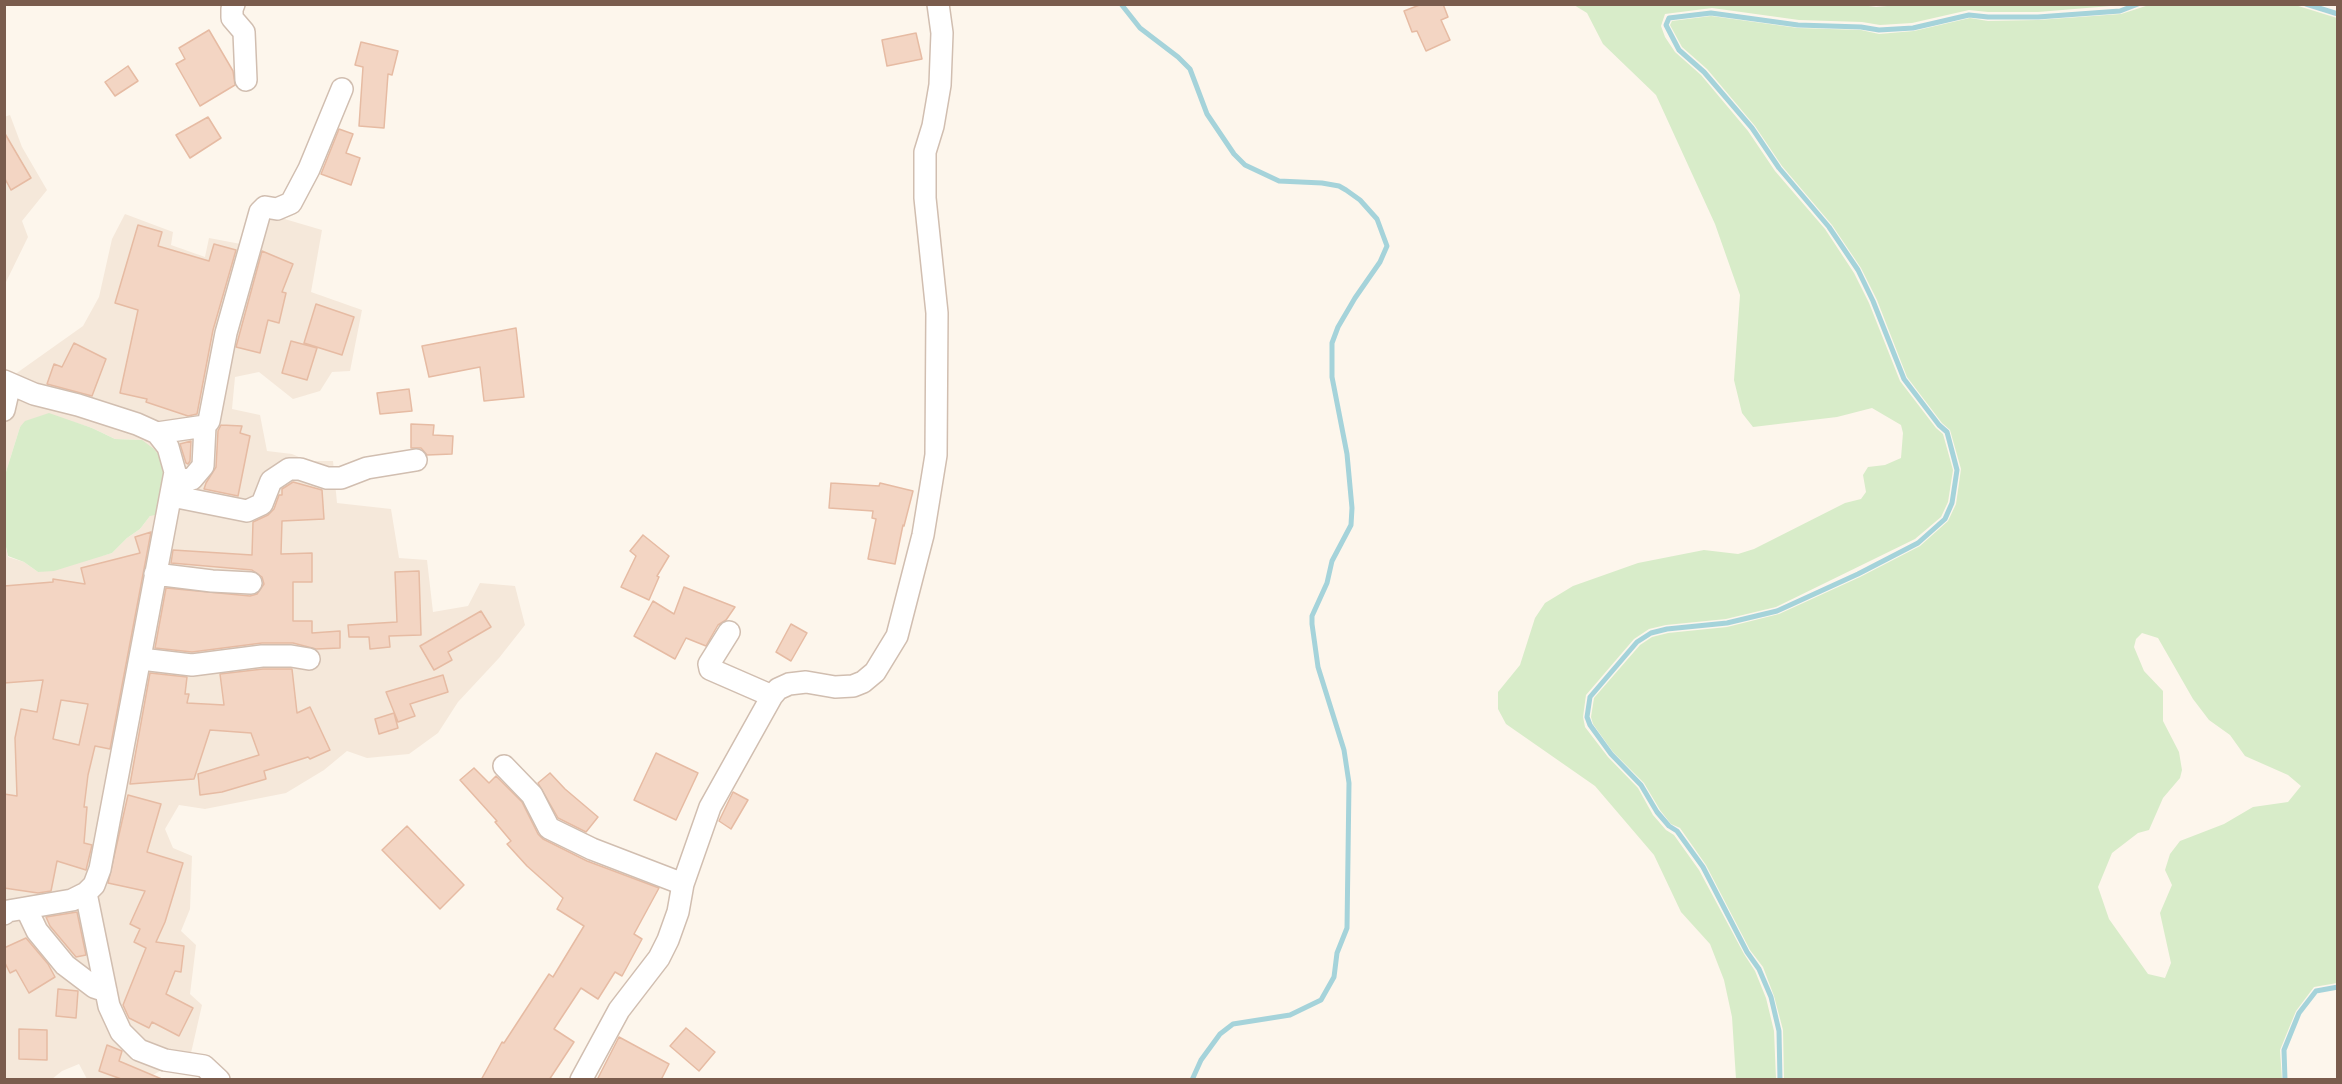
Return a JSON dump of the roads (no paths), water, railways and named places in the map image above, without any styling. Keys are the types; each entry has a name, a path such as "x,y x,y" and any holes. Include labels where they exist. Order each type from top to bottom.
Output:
{"street":[{"path":"234,4 232,18 244,32 246,80"},
{"path":"581,1080 619,1010 659,958 678,912 683,884 710,807 772,696 778,689 789,684 807,682 835,687 853,686 863,682 875,672 897,636 923,535 936,455 937,313 926,198 925,152 933,126 940,85 942,33 938,4"},
{"path":"173,488 192,479 203,466 205,426 209,421 226,333 260,212 265,207 277,209 291,203 309,169 342,89"},
{"path":"4,410 7,383 34,394 137,424 157,433 173,458 173,488 100,869 94,885 86,893 72,900 4,914"},
{"path":"157,433 205,426"},
{"path":"173,488 247,511 262,504 271,481 289,469 300,469 327,478 341,478 367,468 416,460"},
{"path":"155,574 251,583"},
{"path":"729,632 709,664 711,669 772,696"},
{"path":"141,660 192,665 262,656 291,656 309,659"},
{"path":"504,766 532,795 549,828 592,849 683,884"},
{"path":"86,893 109,1006 121,1032 139,1050 165,1060 204,1066 219,1080"},
{"path":"26,908 37,931 65,965 94,987 106,991"}],"waterway":[{"path":"1121,4 1140,28 1190,69 1207,114 1234,154 1245,165 1279,181 1339,186 1360,200 1377,219 1387,246 1380,262 1338,327 1332,343 1332,377 1347,454 1352,508 1351,525 1332,561 1327,583 1312,616 1318,667 1344,750 1349,783 1347,928 1337,953 1334,977 1321,1000 1290,1015 1233,1024 1220,1034 1201,1060 1192,1080"},
{"path":"1780,1080 1779,1031 1771,997 1759,969 1747,952 1703,867 1677,831 1669,826 1657,812 1641,785 1611,754 1590,725 1587,717 1590,697 1637,642 1651,633 1667,629 1727,623 1777,611 1858,574 1918,543 1945,519 1952,503 1957,470 1947,432 1939,425 1904,379 1858,270 1829,227 1779,168 1752,128 1704,72 1679,50 1666,25 1669,18 1711,13 1798,25 1861,27 1879,30 1913,28 1969,15 2038,17 2120,11 2138,4"},
{"path":"2306,4 2338,14"},
{"path":"2285,1080 2284,1050 2299,1013 2316,991 2338,987"}]}
